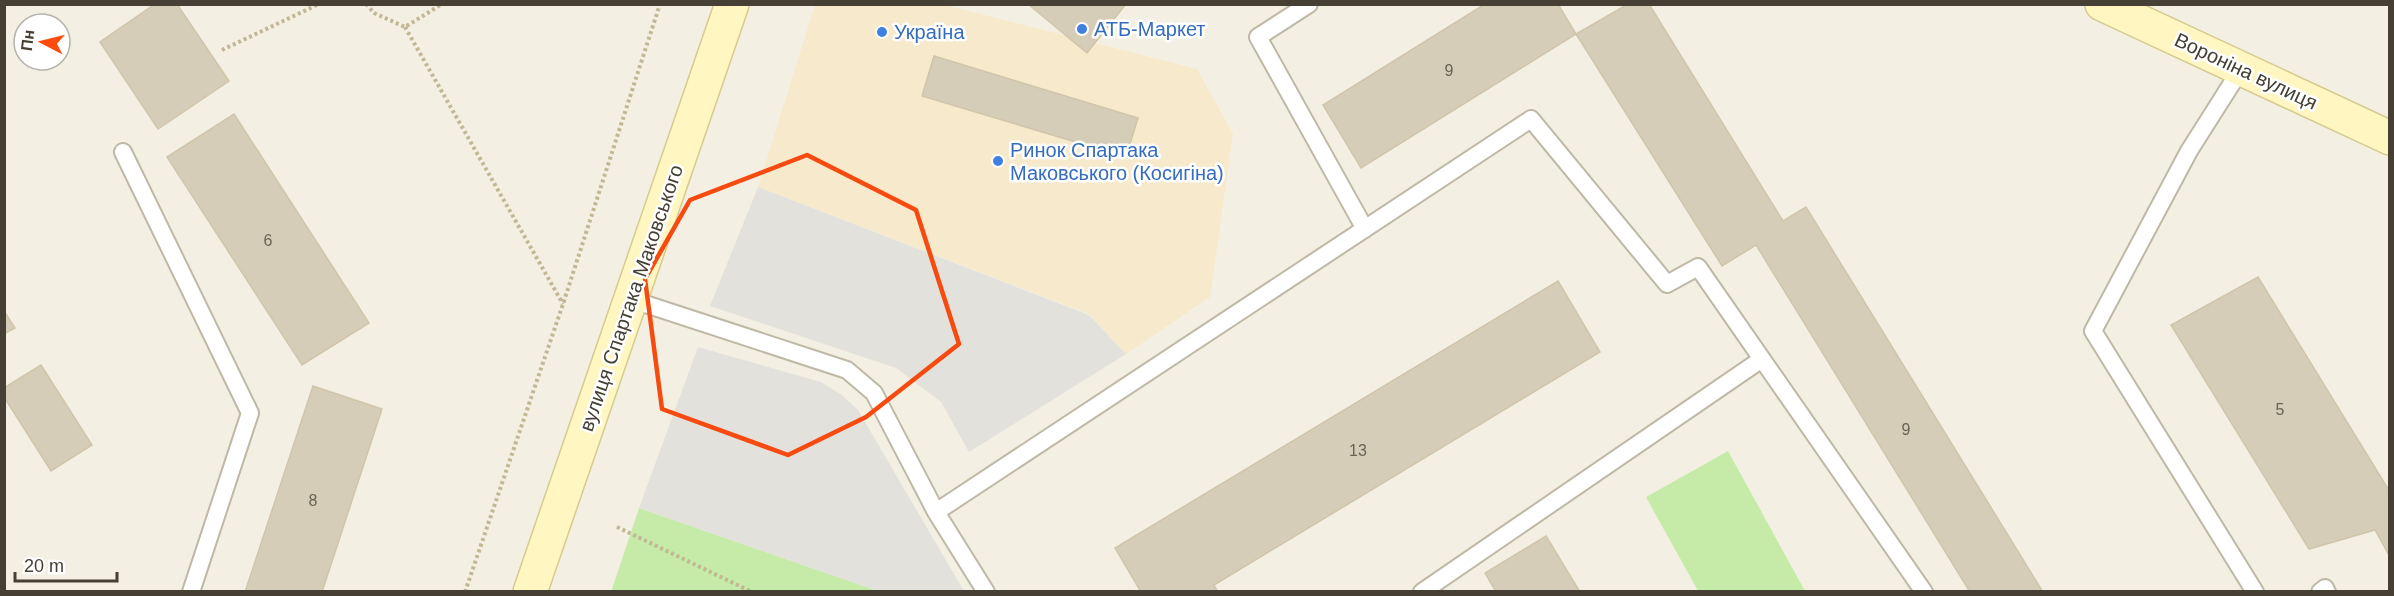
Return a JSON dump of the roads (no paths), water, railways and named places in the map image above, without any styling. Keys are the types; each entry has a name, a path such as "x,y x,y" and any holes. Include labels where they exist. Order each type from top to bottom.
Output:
{"street":[{"name":"вулиця Спартака Маковського","path":"530,591 732,4"},
{"name":"Вороніна вулиця","path":"2102,4 2390,138"}],"lane":[{"path":"1309,4 1258,37 1365,229"},
{"path":"2241,69 2189,151 2093,330 2255,591"},
{"path":"936,512 1531,119 1667,284 1698,267 1924,591"},
{"path":"123,153 250,413 191,591"},
{"path":"630,299 847,370 874,393 936,512 986,591"},
{"path":"1422,591 1762,359"},
{"path":"2320,591 2325,588 2327,591"}],"place":[{"name":"АТБ-Маркет","path":"1082,29"},
{"name":"Україна","path":"882,32"},
{"name":"Ринок Спартака Маковського (Косигіна)","path":"998,161"}]}
